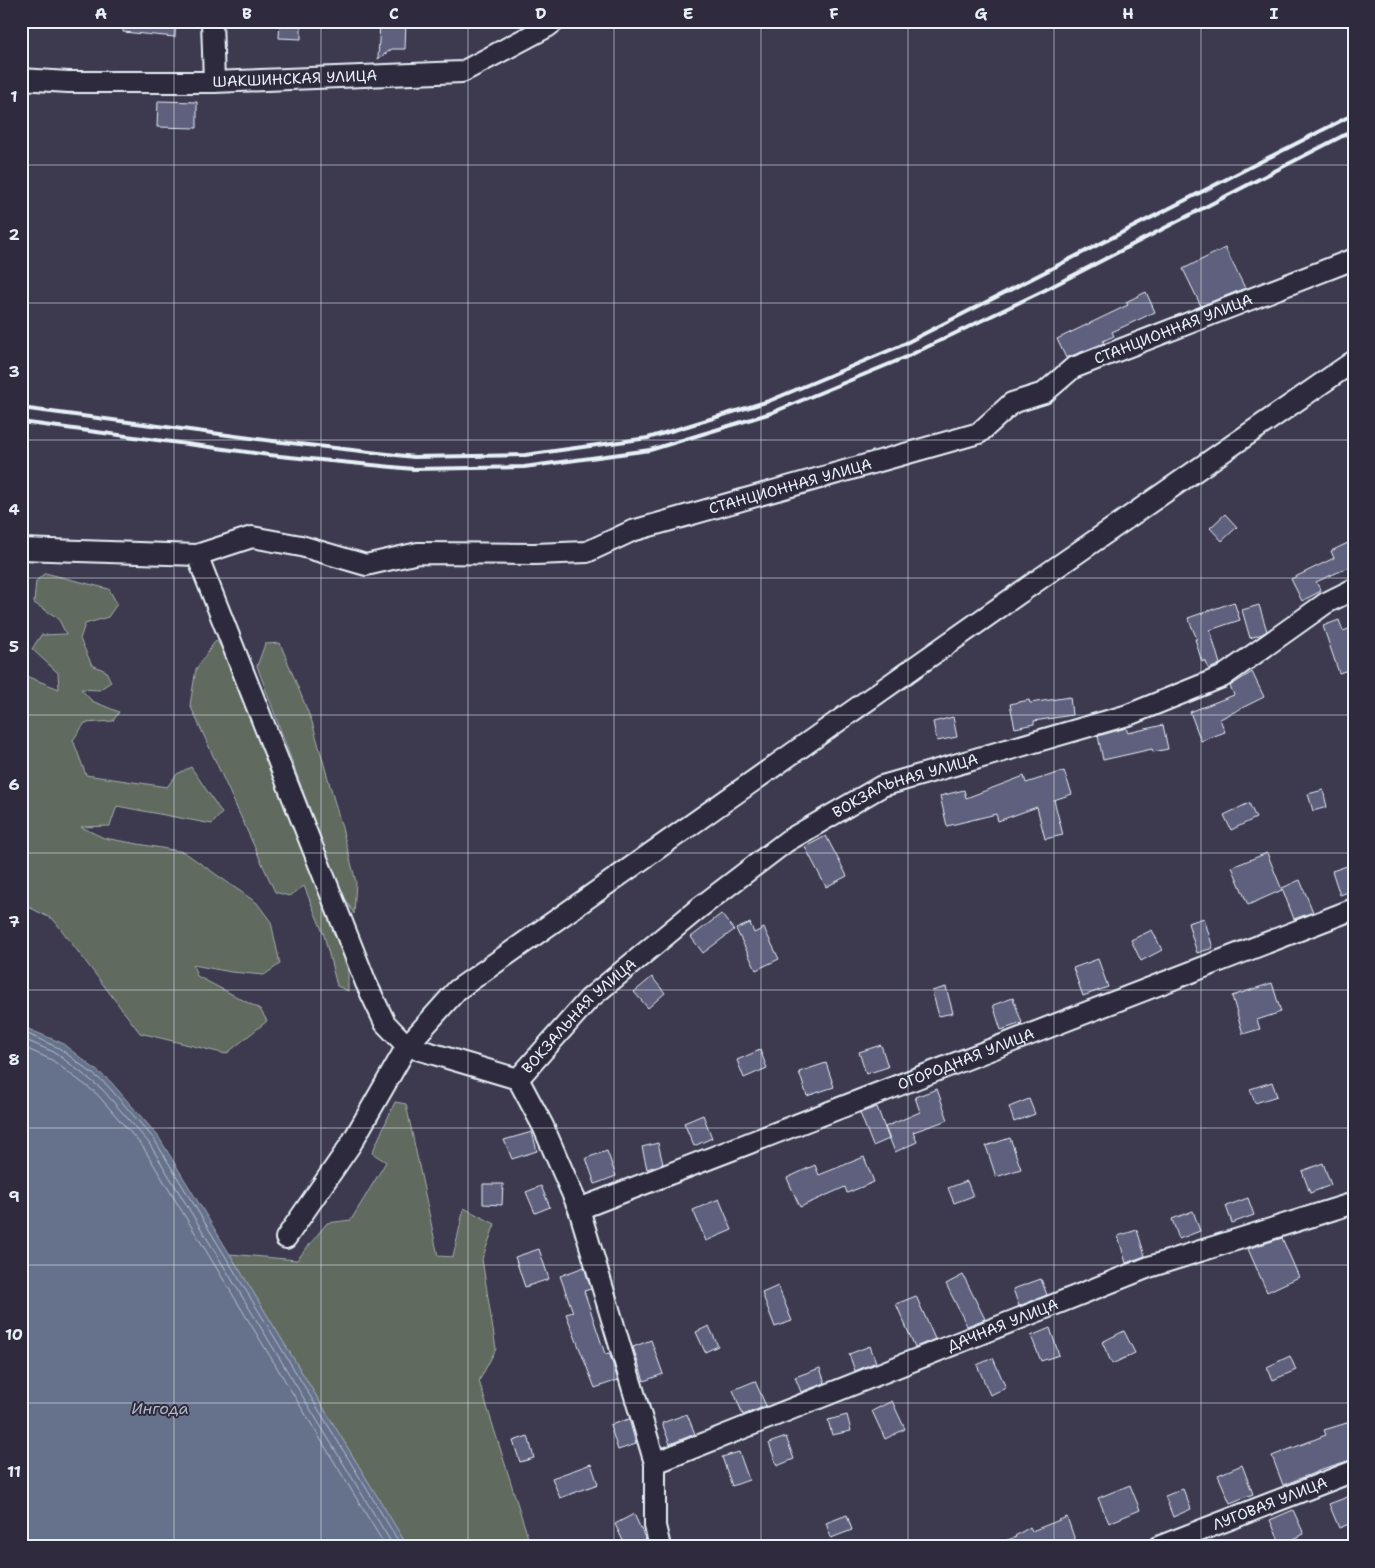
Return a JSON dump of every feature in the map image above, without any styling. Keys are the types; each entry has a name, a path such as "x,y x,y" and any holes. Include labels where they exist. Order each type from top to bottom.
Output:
{"street":[{"path":"212,21 214,82"},
{"name":"ШАКШИНСКАЯ УЛИЦА","path":"21,79 68,82 214,82 462,72 555,21"},
{"name":"СТАНЦИОННАЯ УЛИЦА","path":"197,555 252,537 301,546 366,565 418,553 535,554 587,552 632,531 979,433 1012,403 1044,393 1073,368 1354,259"},
{"path":"286,1238 351,1144 407,1046 457,990 1354,361"},
{"path":"21,549 197,555 366,982 385,1023 407,1046 518,1079 543,1126 579,1209 655,1463 655,1526 660,1547"},
{"name":"ВОКЗАЛЬНАЯ УЛИЦА","path":"518,1079 590,999 699,908 787,841 882,786 1128,715 1222,677 1326,603 1354,589"},
{"name":"ОГОРОДНАЯ УЛИЦА","path":"579,1209 1354,909"},
{"name":"ДАЧНАЯ УЛИЦА","path":"655,1463 1149,1267 1354,1203"},
{"name":"ЛУГОВАЯ УЛИЦА","path":"1158,1547 1354,1471"}],"green space":[{"path":"45,573 109,589 117,604 108,617 85,624 80,639 92,665 106,671 111,682 99,690 81,689 92,701 119,712 113,721 85,723 73,740 86,775 167,787 177,774 191,767 222,813 212,824 117,806 110,826 81,827 104,838 184,852 257,903 271,922 280,964 264,975 231,972 193,965 197,976 260,1009 267,1021 226,1054 140,1033 54,920 21,903 21,674 59,689 58,673 32,649 41,635 66,634 58,618 34,603 36,581"},
{"path":"216,640 227,655 348,969 348,991 337,986 324,935 304,886 289,896 275,892 190,705 196,669"},
{"path":"280,643 312,722 342,828 356,882 354,914 337,884 257,666 265,644"},
{"path":"395,1102 406,1104 438,1256 453,1257 464,1208 495,1224 482,1259 496,1349 479,1381 531,1547 408,1547 230,1254 297,1260 327,1223 351,1220 386,1162 372,1153"}],"water":[{"name":"Ингода","path":"21,1026 62,1043 110,1081 158,1136 408,1547 21,1547"}],"building":[{"path":"123,21 176,21 175,37 123,32"},
{"path":"280,21 301,21 301,39 279,38"},
{"path":"380,21 406,22 405,49 392,49 378,59"},
{"path":"158,101 197,102 197,128 157,127"},
{"path":"1225,248 1245,288 1201,306 1183,269"},
{"path":"1146,292 1155,312 1112,332 1114,336 1103,341 1104,343 1066,358 1057,339 1128,305 1126,302"},
{"path":"1225,514 1237,527 1222,541 1210,528"},
{"path":"1354,540 1354,565 1316,582 1321,591 1302,601 1291,579 1334,558 1331,551"},
{"path":"1234,602 1240,620 1210,630 1220,664 1209,669 1205,660 1202,662 1195,639 1197,639 1188,618"},
{"path":"1259,605 1267,631 1250,638 1242,610"},
{"path":"1339,620 1343,631 1354,627 1354,668 1339,673 1323,626"},
{"path":"1252,672 1264,697 1220,719 1225,732 1201,741 1190,712 1234,695 1230,686"},
{"path":"1070,697 1072,715 1034,721 1034,724 1015,728 1010,704 1029,700 1030,703"},
{"path":"953,717 957,737 937,741 933,722"},
{"path":"1163,725 1168,749 1153,752 1152,749 1103,760 1098,736 1126,728 1128,733"},
{"path":"1064,771 1072,794 1054,800 1063,835 1045,839 1037,807 998,821 996,814 947,826 940,796 964,790 966,798 1024,776 1026,783"},
{"path":"1323,790 1327,807 1313,811 1308,794"},
{"path":"1249,803 1256,818 1231,830 1224,815"},
{"path":"826,836 847,876 826,887 805,847"},
{"path":"1267,853 1282,890 1248,905 1232,867"},
{"path":"1350,865 1354,877 1354,890 1340,895 1332,871"},
{"path":"1300,880 1313,912 1294,919 1282,888"},
{"path":"721,914 734,930 703,953 691,937"},
{"path":"1204,918 1213,948 1197,953 1188,923"},
{"path":"750,923 754,933 764,928 779,959 756,970 736,929"},
{"path":"1152,930 1162,950 1141,961 1131,940"},
{"path":"1098,959 1108,987 1083,996 1073,968"},
{"path":"652,977 665,993 648,1008 634,992"},
{"path":"1272,983 1281,1012 1257,1020 1260,1029 1243,1034 1232,996"},
{"path":"946,987 953,1013 939,1016 932,991"},
{"path":"1013,998 1022,1023 1001,1030 993,1005"},
{"path":"881,1045 888,1067 866,1074 859,1052"},
{"path":"760,1050 767,1068 744,1078 737,1060"},
{"path":"826,1063 834,1087 807,1096 799,1072"},
{"path":"1272,1082 1277,1096 1255,1103 1250,1089"},
{"path":"937,1089 948,1120 913,1132 917,1142 895,1152 885,1127 920,1112 915,1097"},
{"path":"1029,1099 1035,1114 1014,1122 1009,1107"},
{"path":"877,1107 889,1139 873,1146 860,1113"},
{"path":"703,1115 712,1138 694,1146 684,1123"},
{"path":"532,1132 537,1151 512,1159 504,1140"},
{"path":"1010,1138 1021,1169 996,1177 986,1146"},
{"path":"658,1143 663,1164 647,1169 642,1147"},
{"path":"607,1151 616,1176 595,1184 586,1158"},
{"path":"864,1157 874,1182 847,1193 845,1187 800,1207 787,1178 815,1165 819,1175"},
{"path":"1323,1163 1331,1185 1310,1193 1302,1171"},
{"path":"967,1181 973,1196 954,1203 948,1188"},
{"path":"483,1184 503,1184 502,1205 483,1204"},
{"path":"541,1186 550,1207 535,1213 526,1192"},
{"path":"1248,1198 1254,1215 1232,1223 1226,1206"},
{"path":"719,1199 732,1230 706,1241 693,1210"},
{"path":"1193,1211 1200,1231 1179,1239 1172,1219"},
{"path":"1137,1230 1145,1256 1126,1263 1118,1236"},
{"path":"1282,1238 1299,1277 1267,1292 1248,1249"},
{"path":"539,1249 549,1279 525,1287 515,1257"},
{"path":"584,1267 591,1289 584,1291 605,1354 609,1353 610,1355 618,1380 595,1388 566,1314 573,1312 560,1276"},
{"path":"963,1275 985,1319 967,1326 946,1284"},
{"path":"1041,1279 1047,1295 1019,1306 1013,1289"},
{"path":"778,1286 792,1321 775,1327 762,1293"},
{"path":"916,1296 935,1339 915,1347 896,1304"},
{"path":"709,1326 718,1346 705,1352 696,1332"},
{"path":"1050,1328 1059,1355 1041,1361 1031,1336"},
{"path":"1124,1331 1135,1353 1112,1364 1102,1342"},
{"path":"651,1340 663,1374 644,1381 633,1347"},
{"path":"870,1346 876,1362 855,1371 849,1354"},
{"path":"1290,1356 1296,1370 1273,1380 1267,1367"},
{"path":"993,1358 1006,1388 990,1395 977,1365"},
{"path":"820,1368 825,1383 801,1392 795,1377"},
{"path":"755,1381 766,1406 743,1415 733,1390"},
{"path":"892,1401 905,1429 885,1439 872,1411"},
{"path":"687,1414 695,1434 670,1444 662,1423"},
{"path":"847,1415 851,1431 832,1435 828,1420"},
{"path":"629,1419 636,1444 618,1450 610,1425"},
{"path":"1350,1422 1354,1434 1354,1459 1319,1470 1283,1485 1272,1456 1326,1435 1324,1430"},
{"path":"528,1436 534,1458 520,1462 513,1441"},
{"path":"786,1437 794,1459 777,1466 769,1443"},
{"path":"739,1452 749,1480 732,1486 722,1457"},
{"path":"591,1464 598,1484 560,1498 552,1478"},
{"path":"1242,1465 1253,1494 1230,1503 1218,1475"},
{"path":"1130,1485 1140,1510 1109,1523 1098,1498"},
{"path":"1183,1489 1191,1509 1173,1517 1165,1496"},
{"path":"1350,1496 1354,1505 1354,1522 1339,1528 1329,1504"},
{"path":"1293,1510 1304,1534 1281,1545 1270,1520"},
{"path":"634,1514 646,1540 631,1547 626,1547 615,1524"},
{"path":"847,1515 852,1530 831,1538 826,1523"},
{"path":"1067,1517 1075,1540 1057,1547 994,1547 993,1545 1016,1537 1030,1527 1032,1531"}],"railway":[{"path":"21,408 273,441 414,457 525,455 648,438 769,401 900,346 1354,114"},
{"path":"21,422 269,455 413,469 524,467 650,450 771,413 904,358 1045,290 1354,130"}]}
